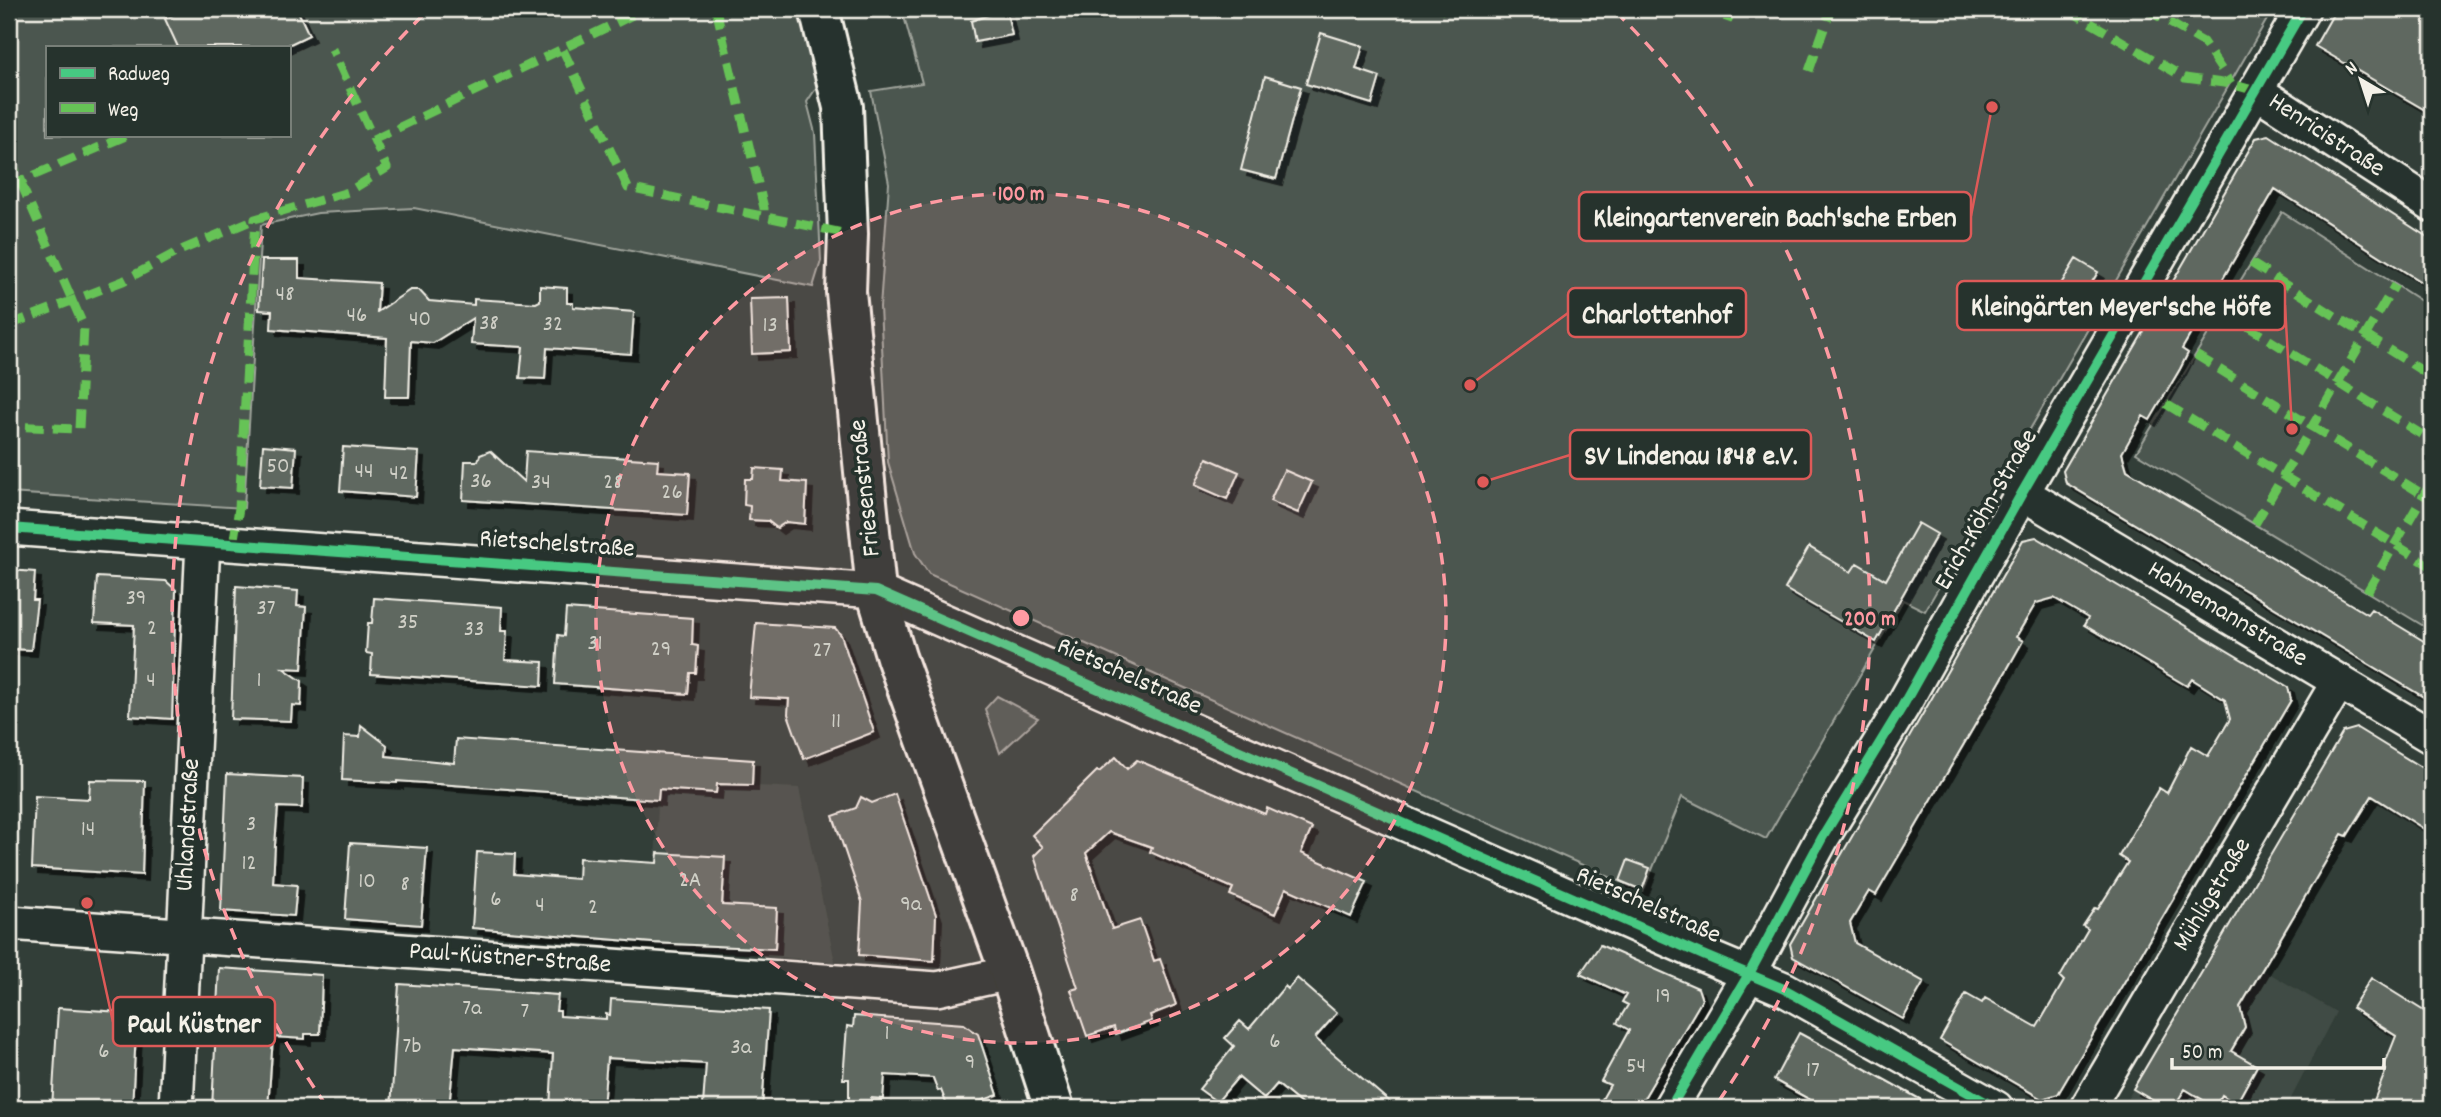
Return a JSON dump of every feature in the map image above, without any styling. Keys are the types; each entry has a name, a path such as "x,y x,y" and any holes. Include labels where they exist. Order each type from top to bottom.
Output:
{"street":[{"name":"Friesenstraße","path":"819,9 843,107 848,234 846,292 876,591 896,657 1010,973 1054,1108"},
{"name":"Erich-Köhn-Straße","path":"1670,1108 1749,974 1822,838 1902,707 2022,493 2303,9"},
{"name":"Henricistraße","path":"2256,91 2432,205"},
{"name":"Hahnemannstraße","path":"2022,493 2432,737"},
{"name":"Rietschelstraße","path":"9,528 876,591 1784,989 1996,1108"},
{"name":"Uhlandstraße","path":"176,1108 204,542"},
{"name":"Mühligstraße","path":"2087,1108 2339,681"},
{"name":"Paul-Küstner-Straße","path":"9,923 937,989 1010,973"}],"shaded area":[{"path":"9,9 801,9 820,82 807,102 815,133 821,261 813,287 414,208 318,213 261,225 244,508 9,493"},
{"path":"902,9 2273,9 1925,611 1903,600 1766,839 1682,797 1643,892 929,574 915,553 888,462 880,307 889,183 871,91 922,83"},
{"path":"2282,212 2432,308 2432,631 2136,453"},
{"path":"997,696 1038,718 1000,753 985,709"},
{"path":"717,784 799,788 835,962 650,946 659,789 716,793"},
{"path":"2219,944 2336,1012 2286,1108 2122,1108"}],"building":[{"path":"185,9 297,9 309,35 286,46 178,46 165,19"},
{"path":"1006,9 1012,35 975,42 971,21"},
{"path":"2336,9 2432,9 2432,114 2315,46"},
{"path":"1321,33 1363,46 1356,69 1380,77 1372,104 1306,84"},
{"path":"1265,76 1301,87 1276,179 1241,170"},
{"path":"2269,135 2432,240 2432,289 2275,189 2182,349 2188,353 2180,369 2150,420 2143,416 2122,453 2127,470 2367,614 2371,609 2432,646 2432,702 2066,483 2063,471 2256,138"},
{"path":"2076,259 2098,272 2083,297 2061,284"},
{"path":"262,260 299,260 299,278 379,283 377,312 410,290 419,290 429,301 474,305 474,299 536,303 540,301 540,286 567,288 567,303 573,303 573,307 634,312 631,354 547,348 545,379 520,378 523,347 471,344 473,318 433,343 411,341 409,397 385,397 387,338 271,329 272,311 259,310"},
{"path":"789,298 791,352 752,354 750,299"},
{"path":"263,445 296,448 293,488 260,486"},
{"path":"343,447 419,452 416,497 340,491"},
{"path":"490,451 524,482 526,451 658,460 657,471 690,473 687,515 463,500 465,461 478,461 480,455"},
{"path":"1207,458 1239,472 1227,499 1195,485"},
{"path":"754,468 783,470 782,481 807,483 805,524 786,522 777,528 768,521 749,520 750,506 744,505 745,479 753,479"},
{"path":"1284,470 1312,482 1298,513 1270,501"},
{"path":"1918,523 1937,534 1876,642 1785,589 1809,547 1851,572 1857,563 1886,580"},
{"path":"2036,537 2288,687 2291,700 2058,1094 2042,1099 1940,1040 1966,994 1982,1003 1985,998 2037,1027 2064,981 2060,977 2088,929 2083,926 2095,908 2098,909 2128,862 2119,856 2159,788 2167,793 2191,746 2208,756 2230,719 2225,700 2192,679 2187,686 2084,625 2088,618 2054,598 2036,603 2016,637 2023,641 2000,682 1876,895 1869,891 1850,923 1855,943 1924,982 1903,1019 1793,957 1790,944 2023,540"},
{"path":"9,570 35,572 33,600 37,600 31,650 9,649"},
{"path":"97,577 166,581 176,590 172,719 130,716 134,625 94,623"},
{"path":"236,586 298,591 297,606 306,607 302,669 283,668 302,681 301,706 292,705 291,721 231,719"},
{"path":"374,598 502,607 501,631 507,631 505,660 543,662 542,686 371,674 372,654 366,653 368,623 372,623"},
{"path":"566,609 693,618 692,645 698,646 696,673 690,673 688,694 555,684 558,635 564,636"},
{"path":"756,623 835,628 841,635 874,732 804,759 788,714 789,699 749,697"},
{"path":"361,725 387,745 386,756 454,763 456,739 753,760 752,785 717,784 716,793 659,789 658,800 397,781 342,780 344,736 360,737"},
{"path":"2357,728 2432,774 2432,834 2372,796 2347,836 2342,834 2240,1007 2245,1027 2231,1051 2257,1066 2236,1104 2222,1095 2215,1107 2185,1089 2173,1108 2166,1108 2133,1089 2343,732"},
{"path":"1116,757 1127,769 1137,760 1265,814 1267,808 1312,828 1301,853 1367,882 1351,917 1286,888 1275,914 1230,895 1233,888 1150,852 1152,847 1109,832 1086,853 1112,929 1140,920 1154,961 1160,959 1176,1005 1150,1015 1152,1021 1116,1034 1114,1027 1087,1036 1071,990 1078,988 1034,856 1043,847 1032,835 1097,771"},
{"path":"227,774 303,778 302,808 278,807 275,845 273,883 297,885 294,916 221,911"},
{"path":"90,780 145,781 142,875 32,868 35,796 89,799"},
{"path":"895,794 936,915 934,961 859,955 862,902 833,816 856,808 861,797 872,803"},
{"path":"350,843 427,848 421,925 345,919"},
{"path":"477,852 515,854 514,874 578,879 579,858 657,863 658,853 725,857 722,905 777,908 775,949 653,943 472,928"},
{"path":"1628,860 1650,868 1642,890 1620,881"},
{"path":"1600,945 1698,988 1702,1000 1638,1108 1597,1108 1610,1085 1601,1081 1629,1030 1617,1023 1628,1005 1622,1002 1626,995 1580,974"},
{"path":"219,968 322,975 320,1034 305,1034 305,1039 273,1037 268,1108 212,1108"},
{"path":"1297,978 1337,1013 1315,1038 1397,1108 1306,1108 1277,1084 1264,1099 1238,1077 1217,1102 1199,1089 1234,1046 1225,1038 1240,1021 1249,1029 1285,986 1288,989"},
{"path":"2371,978 2432,1016 2432,1108 2371,1108 2396,1036 2352,1008"},
{"path":"399,984 558,995 556,1011 560,1011 560,1016 606,1019 606,1014 610,1015 611,999 769,1010 762,1108 708,1108 708,1105 703,1105 706,1064 607,1058 603,1108 550,1108 553,1054 455,1047 449,1108 391,1108"},
{"path":"58,1008 137,1013 132,1108 52,1108"},
{"path":"854,1016 964,1024 978,1034 998,1095 978,1102 979,1108 948,1108 933,1078 885,1075 883,1099 871,1098 870,1103 849,1101 849,1079 843,1079 847,1026 853,1027"},
{"path":"1799,1033 1936,1108 1825,1108 1774,1080"}],"marked path":[{"path":"373,140 645,9"},
{"path":"716,9 764,217"},
{"path":"1727,22 1732,9"},
{"path":"1809,71 1831,9"},
{"path":"2067,9 2185,78 2231,84 2256,91"},
{"path":"2146,9 2203,42 2231,84"},
{"path":"233,545 239,508 255,219 348,192 387,168 332,49"},
{"path":"563,50 628,188 848,234"},
{"path":"9,186 126,136"},
{"path":"9,156 84,327 79,429 9,426"},
{"path":"9,325 123,281 179,251 255,219"},
{"path":"2251,263 2432,377"},
{"path":"2255,524 2395,285"},
{"path":"2223,311 2432,441"},
{"path":"2196,355 2432,500"},
{"path":"2166,404 2432,567"},
{"path":"2367,592 2432,481"}],"cycle path":[{"path":"1670,1108 1749,974 1822,838 1902,707 2022,493 2303,9"},
{"path":"9,528 876,591 1784,989 1996,1108"}],"place":[{"name":"Kleingartenverein Bach'sche Erben","path":"1992,107"},
{"name":"Charlottenhof","path":"1470,385"},
{"name":"Kleingärten Meyer'sche Höfe","path":"2292,429"},
{"name":"SV Lindenau 1848 e.V.","path":"1483,482"},
{"name":"Paul Küstner","path":"87,903"}]}
